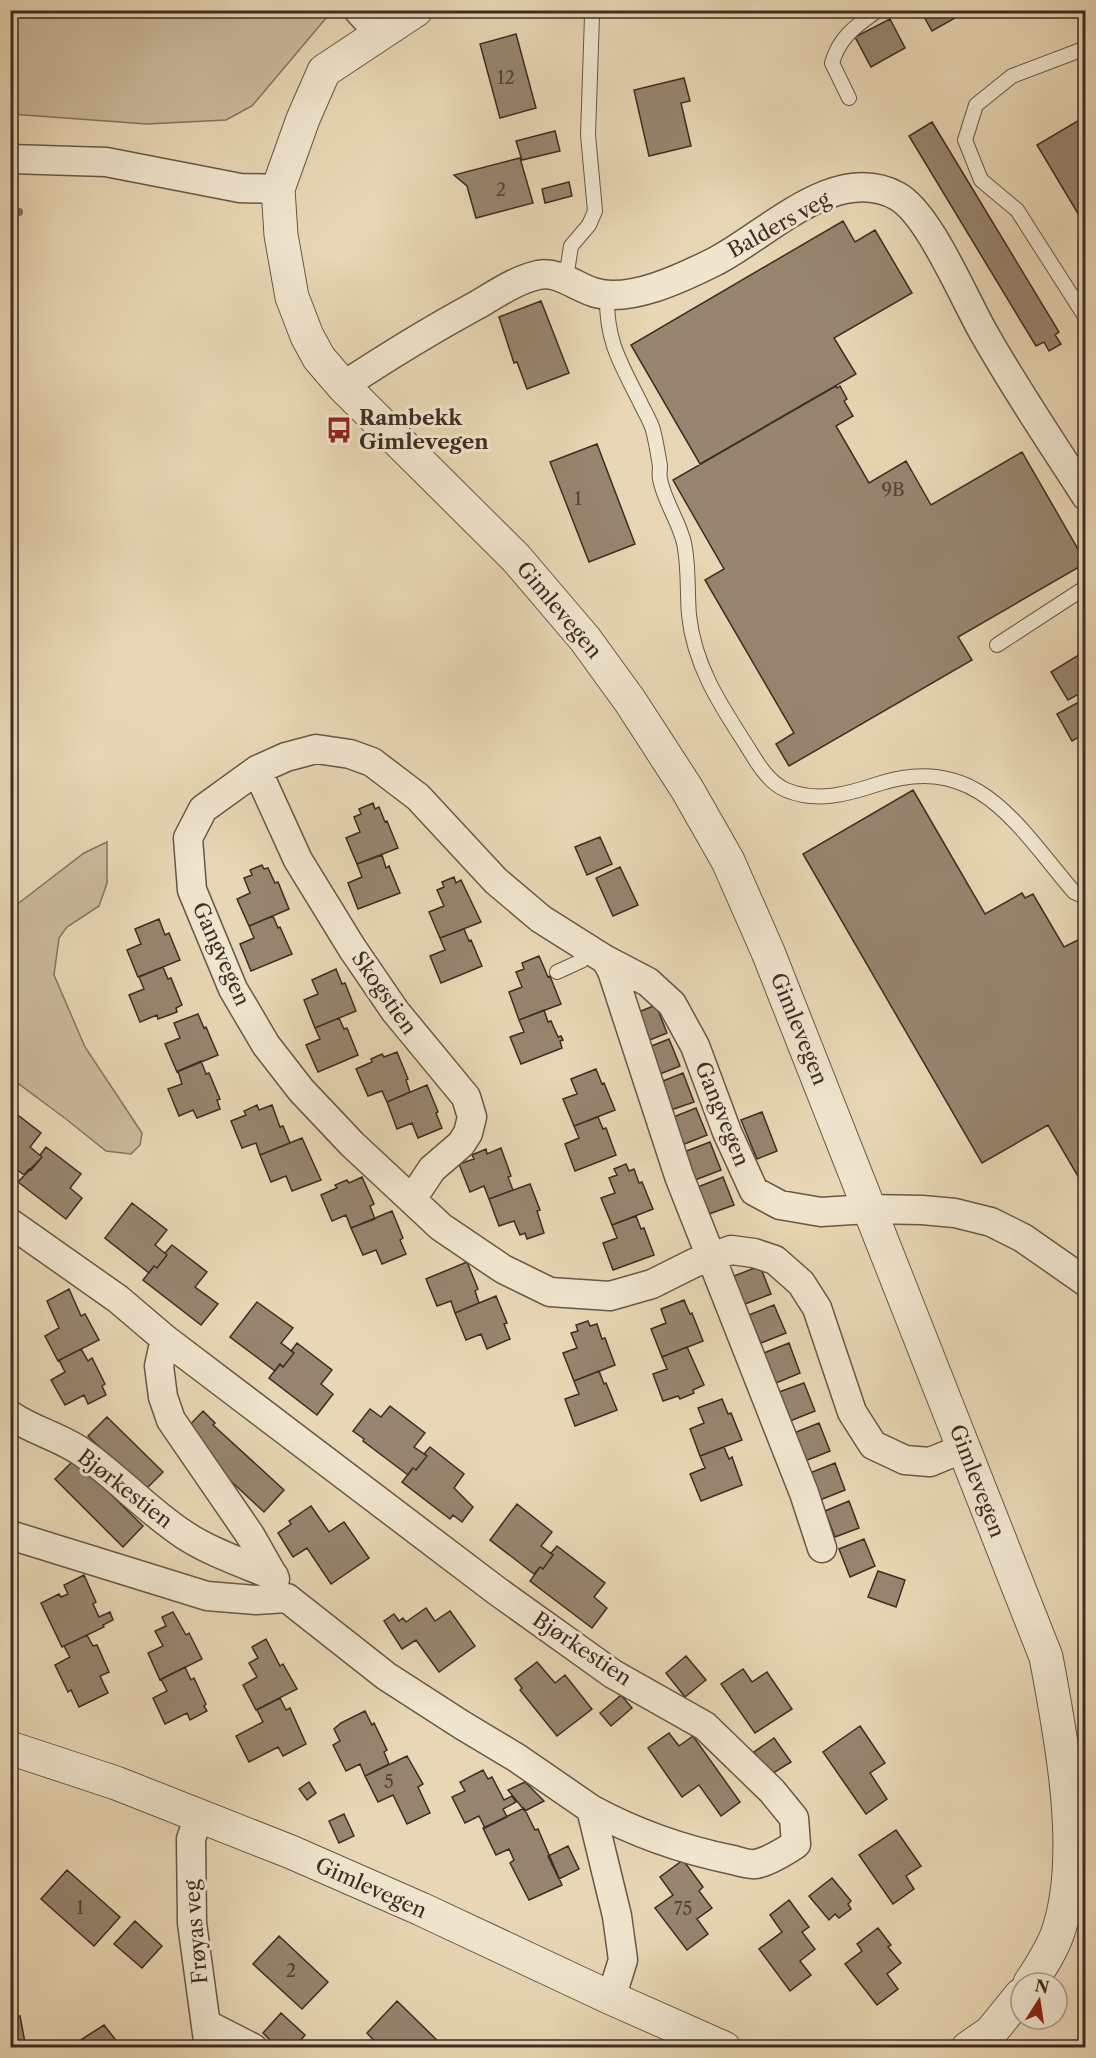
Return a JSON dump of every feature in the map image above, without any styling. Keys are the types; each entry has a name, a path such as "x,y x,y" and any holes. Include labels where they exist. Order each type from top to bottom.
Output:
{"street":[{"path":"358,10 380,34"},
{"path":"10,159 106,162 240,188 278,189 303,119 324,71 416,10"},
{"name":"Balders veg","path":"343,386 404,345 513,285 539,275 566,278 594,292 608,295 636,292 663,284 715,261 785,216 826,196 855,186 879,188 898,196 919,214 984,334 1086,496"},
{"name":"Gimlevegen","path":"278,189 281,235 292,297 307,336 319,358 343,386 516,558 585,639 630,701 687,789 728,861 768,952 1046,1657 1059,1726 1070,1849 1066,1901 1057,1935 1038,1971"},
{"name":"Gangvegen","path":"964,1448 930,1462 905,1460 873,1445 852,1412 817,1308 801,1283 775,1260 754,1252 731,1250 652,1284 610,1296 550,1292 503,1269 441,1227 338,1129 301,1090 266,1046 233,989 192,890 188,838 203,809 257,770 286,757 316,749 350,754 372,762 418,797 496,881 541,919 648,982 672,1004 695,1046 727,1132 754,1191 780,1205 821,1212 868,1209 944,1212 991,1222 1023,1238 1086,1281"},
{"name":"Skogstien","path":"257,770 298,860 352,948 396,1011 466,1097 472,1118 468,1133 461,1144 432,1169 412,1199"},
{"path":"599,955 612,971 680,1176 804,1493 822,1548"},
{"name":"Bjørkestien","path":"10,1223 118,1299 165,1339 497,1591 613,1674 705,1726 772,1791 794,1818 796,1844 779,1855 754,1865 713,1856 621,1826 591,1809 517,1758 386,1676 280,1587 184,1534 81,1451 25,1425 10,1415"},
{"name":"Bjørkestien","path":"165,1339 159,1366 163,1397 171,1420 250,1535 280,1587"},
{"path":"10,1535 207,1596 255,1600 280,1587"},
{"name":"Gimlevegen","path":"10,1748 116,1783 291,1852 724,2048"},
{"path":"591,1809 617,1916 623,1960 611,1998"},
{"name":"Frøyas veg","path":"198,1816 191,1839 192,1905 208,2036"},
{"path":"968,2048 991,2031 1009,2009"},
{"path":"208,2036 253,2048"}],"lane":[{"path":"566,278 571,246 589,225 595,211 588,135 592,16 590,10"},
{"path":"849,98 832,63 837,47 853,28 879,10"},
{"path":"1086,48 1012,75 976,105 965,140 981,180 1017,210 1086,318"},
{"path":"608,295 607,317 611,343 653,429 660,479 684,544 690,617 695,645 704,673 716,697 759,765 772,781 785,789 814,797 837,796 900,777 930,776 968,784 996,802 1074,892 1086,897"},
{"path":"997,645 1086,587"},
{"path":"557,972 599,955"}],"shaded area":[{"path":"10,11 332,11 252,106 226,120 147,124 11,114"},
{"path":"107,842 107,883 99,906 67,927 59,938 54,975 85,1047 142,1133 140,1145 131,1154 106,1151 11,1078 11,909 84,853"}],"building":[{"path":"932,10 951,10 955,18 932,31 923,15"},
{"path":"890,19 905,48 871,67 855,37"},
{"path":"516,34 536,108 500,118 480,44"},
{"path":"684,78 690,101 681,103 691,146 649,156 634,90"},
{"path":"1086,116 1086,227 1037,145"},
{"path":"932,122 1059,332 1055,335 1061,344 1049,351 1044,342 1036,346 909,136"},
{"path":"555,131 560,151 522,160 516,141"},
{"path":"520,158 533,203 476,218 467,186 454,175"},
{"path":"569,182 572,196 545,203 542,189"},
{"path":"843,221 855,242 875,230 912,293 834,338 856,374 700,464 631,345"},
{"path":"541,301 569,373 527,389 517,362 514,363 499,317"},
{"path":"836,386 837,388 840,386 847,399 844,401 853,416 836,426 869,483 906,461 931,505 1022,452 1086,563 958,637 972,660 789,766 776,744 794,733 705,580 724,569 673,480"},
{"path":"597,444 635,544 589,562 550,462"},
{"path":"1082,653 1086,658 1086,690 1068,700 1051,672"},
{"path":"1086,698 1086,733 1072,741 1057,714"},
{"path":"913,790 985,914 1022,893 1025,898 1033,894 1064,947 1086,936 1086,1190 1048,1125 982,1163 803,854"},
{"path":"373,803 375,809 379,807 385,822 387,821 398,848 357,864 346,838 360,832 354,817 361,814 359,809"},
{"path":"600,837 612,864 587,875 575,847"},
{"path":"382,855 386,868 389,866 400,893 358,909 348,883 362,877 357,864"},
{"path":"262,865 264,869 268,868 275,883 278,882 289,909 249,926 237,899 250,893 244,878 252,875 250,870"},
{"path":"620,867 638,905 613,916 596,878"},
{"path":"454,877 456,883 461,880 481,922 440,938 429,912 444,906 437,890 444,887 442,882"},
{"path":"273,916 292,954 251,971 240,944 254,938 249,926"},
{"path":"159,919 165,935 169,933 180,960 138,977 127,950 141,944 135,929"},
{"path":"464,929 482,966 441,983 430,956 445,950 440,938"},
{"path":"539,956 561,1004 519,1020 509,992 522,987 516,972 524,969 522,963"},
{"path":"163,967 168,979 171,978 182,1005 176,1008 177,1012 158,1019 157,1015 140,1022 129,995 144,989 139,977"},
{"path":"336,969 342,984 345,983 356,1011 315,1028 304,1000 318,994 312,980"},
{"path":"656,1005 667,1033 642,1043 631,1015"},
{"path":"544,1010 548,1022 551,1021 558,1037 561,1036 563,1040 560,1041 562,1048 521,1064 510,1037 524,1032 519,1020"},
{"path":"198,1014 218,1055 177,1072 165,1044 180,1038 174,1023"},
{"path":"339,1018 344,1029 347,1028 358,1055 318,1072 306,1045 320,1039 315,1028"},
{"path":"669,1039 680,1066 655,1076 644,1049"},
{"path":"397,1052 408,1079 406,1080 410,1092 387,1102 382,1091 368,1096 356,1069 372,1062 371,1059 382,1054 384,1057"},
{"path":"201,1061 220,1099 217,1100 220,1109 197,1118 193,1110 179,1116 168,1089 182,1084 178,1071"},
{"path":"596,1069 615,1110 574,1126 563,1099 577,1094 571,1079"},
{"path":"683,1073 694,1102 668,1111 658,1083"},
{"path":"427,1085 442,1128 418,1138 412,1123 397,1129 387,1102"},
{"path":"257,1105 259,1110 272,1105 280,1127 283,1126 290,1143 260,1155 256,1143 242,1148 231,1121 246,1115 244,1111"},
{"path":"696,1108 707,1135 682,1145 671,1118"},
{"path":"10,1109 41,1133 30,1147 42,1157 24,1175 10,1164"},
{"path":"762,1112 777,1151 757,1159 741,1120"},
{"path":"598,1117 603,1129 606,1128 616,1155 575,1171 565,1144 579,1138 574,1126"},
{"path":"302,1138 321,1180 292,1191 286,1176 271,1182 260,1155"},
{"path":"710,1142 721,1170 695,1180 684,1152"},
{"path":"46,1147 81,1174 70,1188 82,1198 66,1219 18,1182 42,1157 40,1155"},
{"path":"501,1148 511,1176 508,1177 513,1190 489,1199 484,1186 470,1192 459,1164 474,1159 472,1155 486,1149 487,1154"},
{"path":"626,1164 629,1171 634,1169 639,1183 642,1182 653,1209 612,1225 601,1198 615,1193 609,1178 617,1175 614,1169"},
{"path":"362,1177 374,1204 370,1206 375,1219 351,1228 346,1215 332,1221 321,1195 337,1188 335,1185 347,1180 349,1183"},
{"path":"723,1177 734,1205 709,1214 698,1187"},
{"path":"530,1184 540,1210 537,1211 544,1233 527,1239 525,1233 520,1235 514,1221 499,1226 489,1199"},
{"path":"132,1203 167,1230 155,1245 167,1255 157,1268 154,1266 149,1273 105,1238"},
{"path":"392,1211 403,1238 400,1240 406,1254 382,1264 376,1250 363,1255 351,1228"},
{"path":"636,1216 641,1229 644,1228 654,1255 613,1270 603,1243 617,1238 612,1225"},
{"path":"172,1245 207,1272 195,1287 218,1304 201,1325 143,1280 154,1266 157,1268"},
{"path":"467,1262 478,1289 475,1291 479,1303 455,1313 451,1301 437,1306 426,1279"},
{"path":"760,1266 771,1294 745,1304 734,1276"},
{"path":"69,1289 81,1316 85,1314 99,1340 58,1361 45,1336 59,1328 47,1301"},
{"path":"496,1296 507,1323 504,1324 510,1339 487,1349 481,1334 466,1340 455,1313"},
{"path":"684,1300 703,1341 662,1357 651,1329 666,1323 661,1309"},
{"path":"257,1302 293,1328 281,1343 294,1353 283,1367 280,1364 275,1371 230,1337"},
{"path":"774,1305 786,1333 761,1343 749,1315"},
{"path":"588,1321 590,1326 597,1324 615,1365 574,1381 563,1353 577,1348 571,1333 578,1331 576,1325"},
{"path":"297,1343 332,1370 321,1384 333,1394 317,1415 269,1378 280,1364 283,1367 294,1353 291,1351"},
{"path":"789,1343 800,1373 776,1383 764,1353"},
{"path":"687,1347 704,1385 693,1390 694,1393 680,1399 678,1396 663,1401 653,1374 667,1369 662,1357"},
{"path":"81,1349 88,1361 92,1358 105,1384 102,1386 106,1395 88,1404 84,1395 65,1405 51,1380 65,1372 59,1360"},
{"path":"599,1371 617,1410 575,1426 565,1399 579,1394 574,1381"},
{"path":"804,1383 815,1411 790,1421 779,1392"},
{"path":"722,1399 728,1414 731,1413 742,1440 700,1456 690,1429 704,1423 698,1408"},
{"path":"390,1406 425,1433 414,1447 427,1456 416,1470 413,1468 408,1475 353,1431 370,1409 381,1417"},
{"path":"203,1411 215,1423 213,1425 284,1490 264,1512 190,1443 183,1432"},
{"path":"107,1417 163,1472 144,1491 88,1436"},
{"path":"819,1423 830,1451 805,1461 794,1433"},
{"path":"430,1447 464,1474 454,1488 473,1507 462,1522 453,1515 450,1519 402,1482 413,1468 416,1470 427,1456 424,1454"},
{"path":"724,1447 729,1459 732,1457 742,1485 701,1501 690,1474 705,1468 700,1456"},
{"path":"75,1459 143,1526 123,1547 55,1479"},
{"path":"835,1463 845,1490 820,1500 810,1473"},
{"path":"849,1501 859,1528 835,1537 825,1511"},
{"path":"517,1504 552,1532 541,1546 553,1555 543,1569 540,1567 534,1574 490,1540"},
{"path":"311,1506 329,1532 344,1522 369,1558 331,1584 307,1548 293,1557 278,1533 291,1524 289,1521"},
{"path":"864,1539 875,1566 850,1577 839,1549"},
{"path":"557,1546 605,1583 594,1597 607,1608 592,1628 530,1581 540,1567 543,1569"},
{"path":"878,1571 905,1580 896,1607 868,1597"},
{"path":"84,1575 96,1602 93,1604 99,1617 110,1612 113,1620 103,1625 104,1627 62,1647 41,1603 59,1594 61,1597 68,1594 64,1585"},
{"path":"426,1608 435,1621 450,1611 475,1646 439,1672 416,1640 402,1649 384,1621 394,1614 399,1621 403,1618 406,1622"},
{"path":"173,1612 186,1635 189,1633 202,1659 160,1680 148,1653 163,1646 155,1631 166,1626 162,1617"},
{"path":"87,1635 93,1646 97,1645 109,1672 100,1676 108,1693 79,1707 71,1690 68,1692 55,1665 70,1657 64,1646"},
{"path":"266,1639 280,1666 283,1664 297,1689 256,1710 243,1685 257,1677 249,1663 258,1658 252,1647"},
{"path":"686,1656 706,1680 685,1697 666,1673"},
{"path":"537,1662 555,1683 565,1675 592,1709 557,1736 520,1690 522,1688 515,1679"},
{"path":"185,1667 191,1680 194,1678 207,1711 190,1720 187,1713 165,1724 153,1698 167,1691 161,1679"},
{"path":"743,1669 752,1682 767,1672 792,1709 755,1733 721,1684"},
{"path":"621,1695 632,1708 611,1726 600,1713"},
{"path":"280,1698 286,1710 290,1708 306,1744 283,1756 278,1747 249,1762 236,1736 263,1722 257,1710"},
{"path":"365,1711 372,1725 374,1723 387,1750 384,1752 389,1764 365,1776 360,1764 346,1771 333,1745 340,1741 334,1729"},
{"path":"860,1726 885,1763 870,1773 887,1799 866,1814 823,1752"},
{"path":"669,1733 679,1746 693,1736 740,1802 721,1816 699,1785 682,1797 648,1748"},
{"path":"774,1738 791,1762 770,1775 754,1752"},
{"path":"407,1756 423,1784 418,1787 430,1813 407,1824 393,1795 378,1802 365,1776"},
{"path":"483,1770 488,1779 492,1777 504,1800 512,1796 516,1802 503,1809 507,1817 485,1828 479,1816 465,1823 452,1797 465,1791 460,1782"},
{"path":"309,1782 316,1793 307,1800 299,1789"},
{"path":"525,1782 544,1801 525,1811 508,1790"},
{"path":"524,1808 535,1830 538,1829 562,1885 529,1900 510,1863 514,1860 509,1849 496,1855 483,1828"},
{"path":"344,1814 354,1836 339,1843 329,1821"},
{"path":"896,1830 921,1866 906,1876 914,1889 893,1904 859,1855"},
{"path":"568,1846 579,1869 559,1879 548,1856"},
{"path":"683,1860 703,1887 699,1891 712,1908 697,1919 708,1934 687,1950 655,1908 673,1895 660,1877"},
{"path":"67,1870 120,1917 94,1946 41,1899"},
{"path":"832,1878 851,1901 848,1904 851,1909 839,1918 835,1914 829,1920 809,1896"},
{"path":"10,1882 18,1884 14,1905 10,1904"},
{"path":"789,1900 809,1927 802,1932 815,1949 800,1961 811,1975 790,1991 759,1949 782,1932 770,1915"},
{"path":"135,1921 162,1946 142,1968 114,1944"},
{"path":"878,1928 891,1945 888,1947 901,1963 887,1974 898,1989 877,2005 845,1964 862,1951 857,1944"},
{"path":"279,1936 328,1982 302,2009 253,1964"},
{"path":"397,2001 445,2048 381,2048 367,2033"},
{"path":"281,2013 305,2035 294,2048 278,2048 263,2033"},
{"path":"20,2016 26,2048 10,2048 10,2018"},
{"path":"104,2025 122,2048 83,2048 79,2041"}],"waterway":[{"path":"10,211 19,212"}],"place":[{"name":"Rambekk Gimlevegen","path":"339,430"}]}
